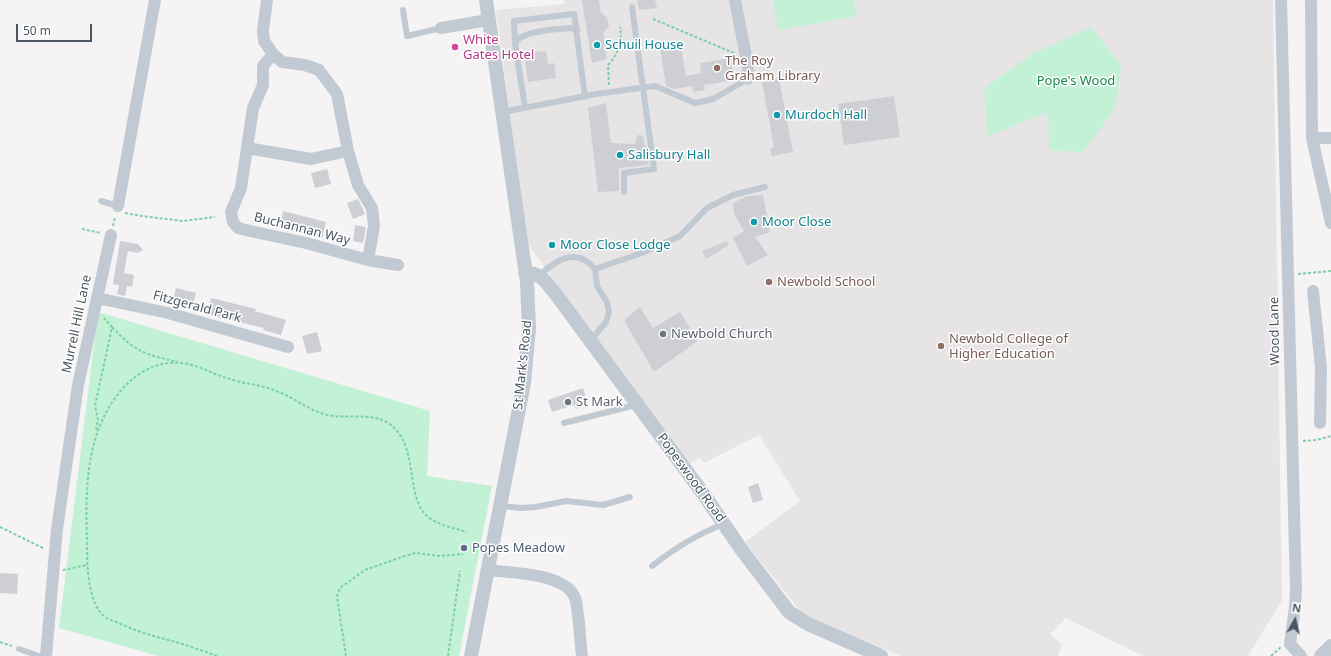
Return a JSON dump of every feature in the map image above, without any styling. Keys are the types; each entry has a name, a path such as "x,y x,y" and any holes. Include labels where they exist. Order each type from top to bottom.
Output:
{"street":[{"path":"117,208 155,0"},
{"path":"267,0 262,30 264,41 273,54 282,62 305,65 318,70 337,94 348,151 358,185 372,208 374,226 368,260"},
{"name":"St Mark's Road","path":"471,656 524,383 529,304 486,0"},
{"path":"735,0 747,61 748,79"},
{"name":"Wood Lane","path":"1281,0 1295,607 1289,640 1293,648 1301,656"},
{"path":"1311,0 1312,138 1331,223"},
{"path":"441,28 488,20"},
{"name":"Buchannan Way","path":"273,54 263,66 263,85 253,108 241,188 231,212 233,222 238,228 306,243 368,260 398,265"},
{"path":"1312,138 1331,138"},
{"path":"247,148 311,159 348,151"},
{"name":"Murrell Hill Lane","path":"46,656 50,627 52,572 78,384 111,235"},
{"path":"525,273 533,272 540,275"},
{"name":"Popeswood Road","path":"540,275 638,405 702,492 741,549 789,612 808,624 881,656"},
{"path":"1313,291 1326,368 1320,423"},
{"name":"Fitzgerald Park","path":"97,298 168,313 288,347"},
{"path":"488,570 547,578 566,586 575,598 582,656"},
{"path":"1321,656 1331,646"}],"lane":[{"path":"624,192 624,174 654,169 632,7"},
{"path":"403,10 407,36 441,28"},
{"path":"525,107 515,44 514,21 574,14 585,97"},
{"path":"515,44 520,36 529,33 570,28 575,28 577,32"},
{"path":"503,112 525,107 655,86 695,103 713,99 748,79"},
{"path":"595,269 642,253 680,236 706,208 733,195 765,187"},
{"path":"101,201 117,208"},
{"path":"540,275 564,258 580,256 588,260 595,269 597,286 607,302 609,312 606,322 590,341"},
{"path":"564,423 638,405"},
{"path":"501,506 528,508 566,501 603,505 630,497"},
{"path":"652,566 672,550 695,536 724,524"},
{"path":"19,649 39,656"}],"path":[{"path":"653,19 711,43 747,61"},
{"path":"610,93 607,75 608,65 614,60 618,49 621,31 620,27"},
{"path":"82,228 111,235 117,208 142,216 183,221 215,217"},
{"path":"1288,274 1331,271"},
{"path":"94,314 103,317 132,346 144,354 182,363 229,379 278,391 305,407 327,415 345,417 361,415 386,420 398,432 407,449 415,497 426,516 442,524 467,532"},
{"path":"112,327 95,406 98,420 85,495 87,565 94,604 104,617 135,631 184,644 217,656"},
{"path":"96,433 104,415 116,395 137,374 159,364 182,363"},
{"path":"1292,442 1316,440 1331,436"},
{"path":"0,527 45,549"},
{"path":"346,656 337,596 340,588 365,570 415,553 440,556 464,554"},
{"path":"52,572 87,565"},
{"path":"448,656 460,571"},
{"path":"0,642 19,649"},
{"path":"1271,656 1285,643"}],"shaded area":[{"name":"Newbold College of Higher Education","path":"564,0 1273,0 1282,600 1248,656 1143,656 1066,618 1050,634 1062,645 1058,656 902,656 805,617 745,542 800,501 759,435 704,463 700,458 689,465 527,243 496,10 565,4"}],"green space":[{"path":"773,0 854,0 857,16 778,30"},
{"name":"Pope's Wood","path":"1091,27 1121,65 1115,108 1083,152 1049,150 1048,112 988,136 984,88 1034,53"},
{"path":"98,312 430,411 427,476 492,486 459,656 158,656 59,628"}],"building":[{"name":"Schuil House","path":"582,0 599,0 601,13 607,18 609,26 603,33 607,59 592,63"},
{"path":"637,0 655,0 657,8 639,10"},
{"name":"The Roy Graham Library","path":"680,43 686,76 701,73 700,63 731,58 735,80 704,85 705,90 693,92 692,86 674,89 666,86 660,47"},
{"path":"546,51 548,64 554,63 556,78 528,82 524,53"},
{"name":"Murdoch Hall","path":"779,79 793,152 772,156 770,148 774,147 762,82"},
{"path":"894,96 900,137 844,145 838,104"},
{"name":"Salisbury Hall","path":"606,103 611,143 635,144 637,135 643,136 649,165 619,168 619,191 598,192 588,108"},
{"path":"327,169 331,184 315,188 311,173"},
{"name":"Moor Close","path":"763,195 770,232 755,237 768,255 747,266 733,238 744,231 734,214 733,203 747,196"},
{"path":"358,199 365,214 353,219 347,203"},
{"path":"283,211 326,222 322,238 307,234 307,232 280,227"},
{"path":"355,225 366,227 363,243 353,241"},
{"path":"120,241 138,244 143,250 138,253 128,251 124,273 134,275 132,287 127,286 125,296 117,294 119,285 113,284"},
{"path":"727,241 729,245 706,259 702,251"},
{"path":"176,288 196,293 192,308 172,302"},
{"path":"211,298 256,309 255,311 286,320 281,335 263,330 264,328 206,314"},
{"name":"Newbold Church","path":"640,307 653,328 680,312 698,341 654,372 625,322 625,319"},
{"path":"317,332 322,351 307,354 302,336"},
{"name":"St Mark","path":"583,388 588,405 576,409 574,405 552,412 548,400"},
{"path":"758,483 763,500 753,503 748,487"},
{"path":"0,573 18,574 17,594 0,593"}],"place":[{"name":"Schuil House","path":"597,45"},
{"name":"White Gates Hotel","path":"455,47"},
{"name":"The Roy Graham Library","path":"717,68"},
{"name":"Murdoch Hall","path":"777,115"},
{"name":"Salisbury Hall","path":"620,155"},
{"name":"Moor Close","path":"754,222"},
{"name":"Moor Close Lodge","path":"552,245"},
{"name":"Newbold School","path":"769,282"},
{"name":"Newbold Church","path":"663,334"},
{"name":"Newbold College of Higher Education","path":"941,346"},
{"name":"St Mark","path":"568,402"},
{"name":"Popes Meadow","path":"464,548"}]}
